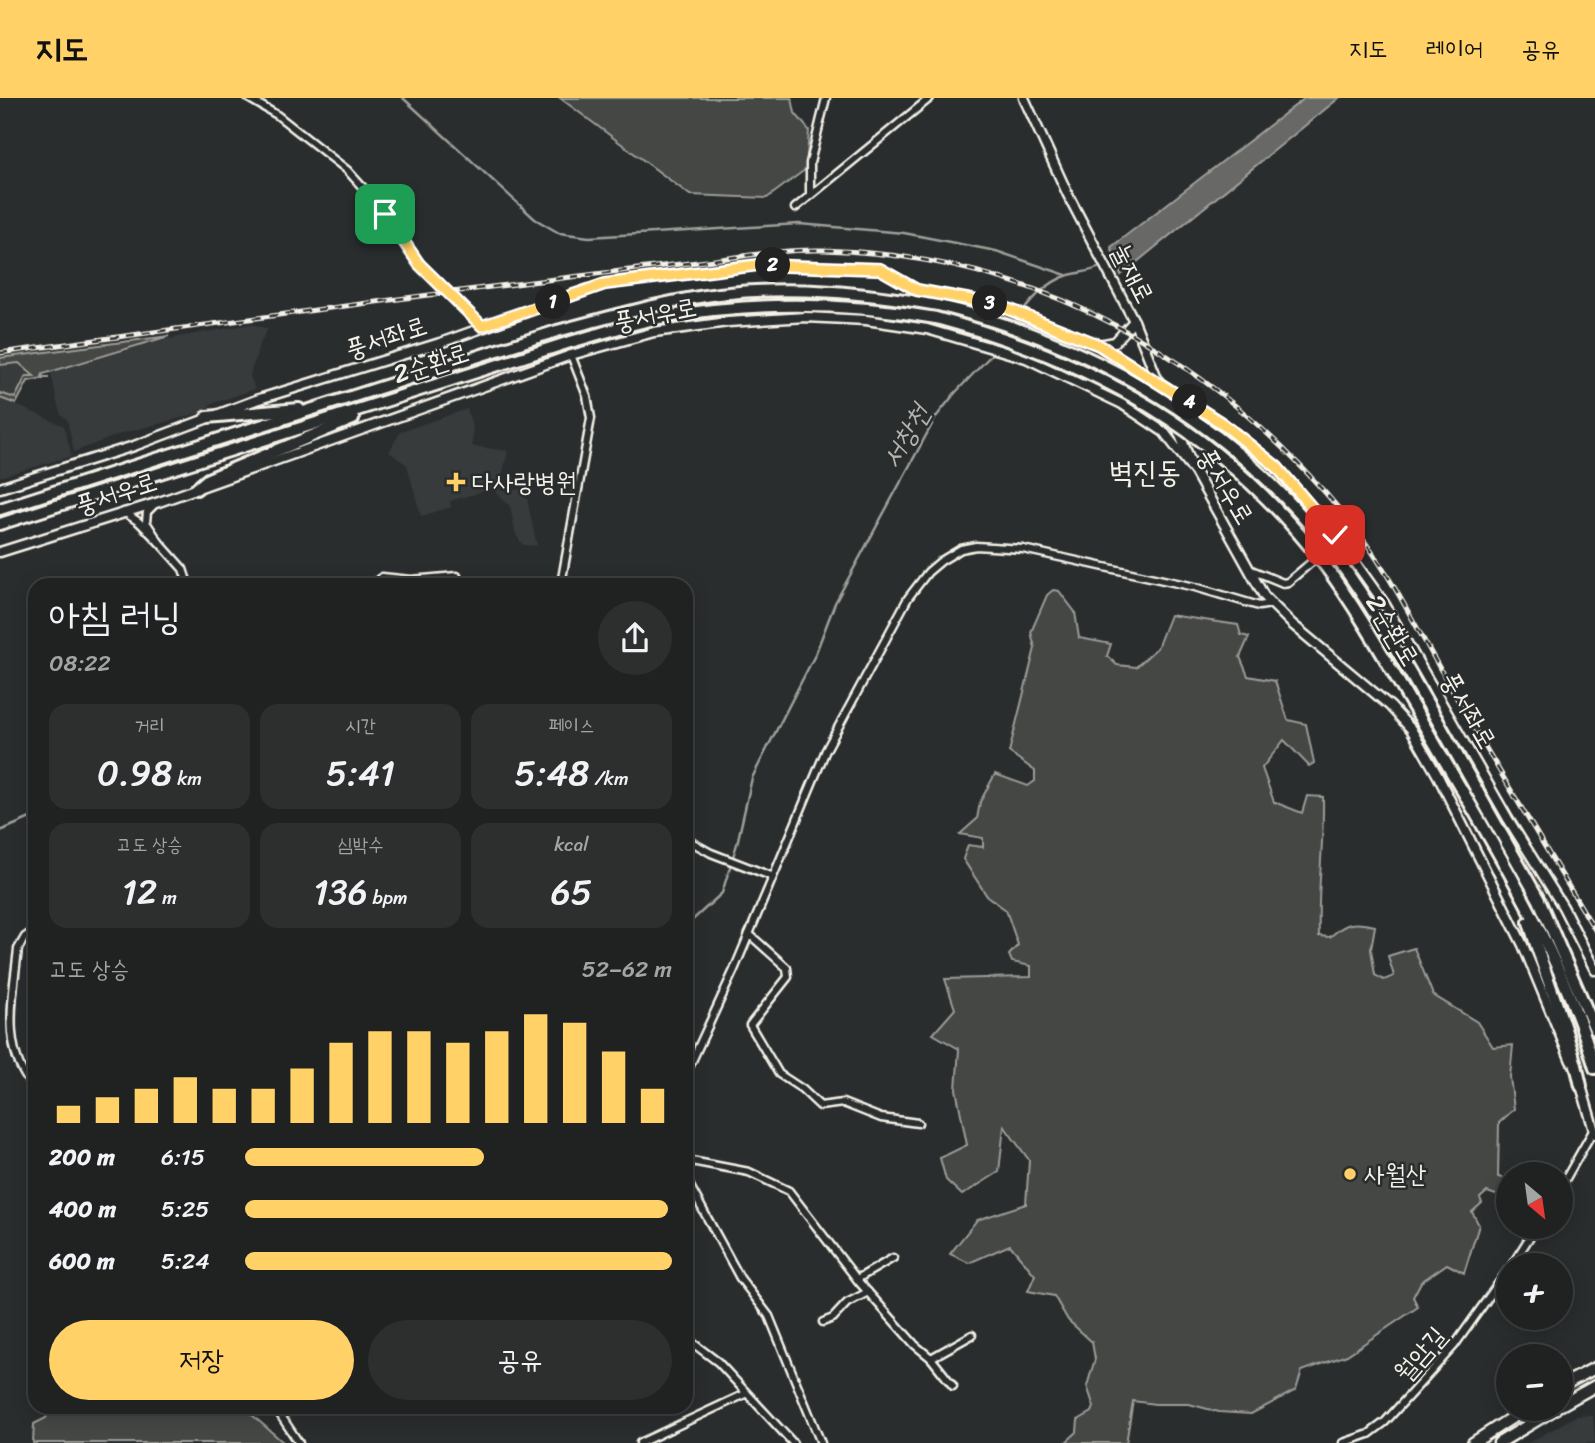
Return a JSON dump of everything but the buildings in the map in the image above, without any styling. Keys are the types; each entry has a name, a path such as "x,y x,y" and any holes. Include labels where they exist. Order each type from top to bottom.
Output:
{"highway":[{"name":"2순환로","path":"0,509 557,331 679,300 722,294 804,290 866,293 938,305 1030,331 1090,357 1149,389 1222,441 1273,486 1337,560 1376,617 1539,900 1594,1024"},
{"name":"2순환로","path":"0,524 605,333 657,319 728,308 829,304 936,318 1022,344 1092,372 1161,413 1213,450 1265,497 1326,567 1364,624 1424,725 1521,896 1562,981 1595,1068"},
{"path":"196,489 208,480 411,394"},
{"path":"207,417 274,413 343,401"},
{"path":"1521,896 1543,970 1572,1044 1581,1086"}],"main road":[{"path":"1573,1379 1594,1368"},
{"path":"1573,1398 1595,1387"},
{"path":"1581,1393 1595,1396"},
{"path":"1473,1443 1507,1421"},
{"path":"1499,1443 1535,1421"}],"street":[{"path":"248,98 277,115 348,170 375,201 419,264 482,326"},
{"path":"810,197 810,163 826,98"},
{"path":"794,208 930,98"},
{"name":"눌재로","path":"1024,98 1068,195 1135,321 1195,472"},
{"name":"풍서좌로","path":"0,488 134,446 207,417 440,343 605,284 758,265 880,269 917,290 1013,310 1099,345 1159,380 1223,424 1277,467 1339,540 1384,603 1508,819 1563,907 1595,970"},
{"name":"풍서우로","path":"0,552 159,502 571,355 654,332 727,322 806,317 866,320 927,329 1026,358 1139,414 1164,432 1195,472 1271,604 1390,706 1411,729 1438,776 1522,945 1581,1086 1594,1131"},
{"path":"1099,345 1115,342 1135,321"},
{"path":"1078,382 1096,386 1111,377 1119,366 1113,353"},
{"path":"562,578 591,418 587,396 571,355"},
{"path":"1139,414 1160,418 1170,407"},
{"path":"159,502 149,508 146,516 159,542"},
{"path":"124,512 139,522 182,566 186,578"},
{"path":"1249,569 1283,583 1288,582 1339,540"},
{"path":"693,1058 749,934 826,750 908,598 928,572 953,553 984,545 1023,549 1195,587 1259,606 1271,604"},
{"path":"434,578 458,578"},
{"path":"693,843 771,876"},
{"path":"749,934 787,968 788,977 750,1026 779,1074 802,1088 820,1106 843,1103 881,1118 918,1123"},
{"path":"28,935 18,949 11,1042 16,1063 28,1079"},
{"path":"1573,1167 1594,1131"},
{"path":"693,1161 749,1172 789,1191 856,1279 915,1345 931,1358 953,1386"},
{"path":"693,1192 740,1278 769,1317 821,1443"},
{"path":"856,1279 894,1258"},
{"name":"월암길","path":"1343,1443 1373,1432 1394,1413 1454,1346 1496,1287"},
{"path":"823,1322 833,1318 847,1303 867,1292"},
{"path":"931,1358 972,1335"},
{"path":"693,1343 718,1362 793,1443"},
{"path":"645,1442 745,1394"},
{"path":"280,1414 299,1443"}],"shaded area":[{"path":"560,98 792,98 795,113 809,130 806,169 767,198 690,195"},
{"path":"1305,98 1339,98 1121,275 1111,247"},
{"path":"251,324 268,329 259,345 250,376 255,389 209,405 208,411 123,433 74,452 67,419 61,415 58,406 51,373 161,340"},
{"path":"169,336 43,374 42,377 49,377 28,381 16,404 0,398 0,393 15,398 26,376 34,376 19,363 0,365 0,358"},
{"path":"19,362 35,376 20,384 15,398 0,393 0,365"},
{"path":"0,398 64,426 72,456 0,477"},
{"name":"다사랑병원","path":"467,409 473,428 472,446 508,451 499,488 502,491 525,489 537,546 523,545 516,535 510,506 492,489 450,501 451,507 421,516 407,465 389,452 400,432"},
{"path":"1053,590 1059,591 1075,612 1079,638 1111,644 1107,656 1117,665 1136,667 1157,648 1170,615 1238,625 1241,635 1249,637 1240,657 1248,676 1275,681 1288,720 1306,724 1314,763 1309,766 1284,740 1262,768 1274,802 1302,813 1307,796 1323,797 1319,936 1330,937 1351,924 1375,926 1371,949 1375,975 1384,980 1394,976 1388,956 1414,948 1433,995 1477,1022 1493,1047 1513,1045 1510,1077 1514,1109 1499,1123 1496,1195 1487,1192 1480,1198 1482,1203 1472,1212 1479,1225 1464,1273 1447,1264 1421,1282 1413,1297 1418,1307 1347,1355 1302,1371 1296,1390 1251,1414 1219,1412 1189,1404 1133,1401 1126,1443 1065,1443 1077,1432 1078,1420 1092,1412 1094,1407 1087,1386 1095,1359 1092,1342 1068,1320 1054,1296 1028,1291 1035,1275 1010,1245 969,1263 950,1254 977,1220 1026,1204 1029,1160 1004,1126 999,1172 962,1195 946,1180 940,1158 967,1145 956,1089 959,1049 933,1034 955,1009 945,979 1031,977 1031,966 1012,962 1009,955 1018,945 1006,910 987,896 963,859 968,845 983,847 983,838 960,834 977,819 980,802 995,774 1028,786 1035,781 1035,771 1009,752 1035,648 1031,632 1047,595"},
{"path":"48,1414 251,1414 284,1443 33,1443 34,1424"},
{"path":"1593,1415 1595,1443 1528,1443 1567,1421 1573,1421 1576,1416"}],"waterway":[{"path":"403,98 535,219 559,233 589,237 799,224 904,233 996,251 1066,275"},
{"name":"서창천","path":"1014,323 1031,301 1052,283 1060,278 1102,266"},
{"name":"서창천","path":"693,920 722,893 737,844 752,778 815,655 835,603 936,417 994,352"},
{"name":"서창천","path":"0,831 28,819"}],"railway":[{"path":"0,353 452,292 792,251 823,250 901,257 976,271 1047,294 1114,325 1178,362 1237,407 1294,459 1346,517 1388,576 1483,744 1595,930"}],"place":[{"name":"다사랑병원","path":"456,482"},
{"name":"사월산","path":"1350,1174"}],"district":[{"name":"벽진동","path":"1145,472"}],"route":[{"path":"385,214 419,264 482,326 605,284 758,265 850,265 880,269 917,290 952,295 1013,310 1099,345 1159,380 1223,424 1277,467 1335,535"}]}
